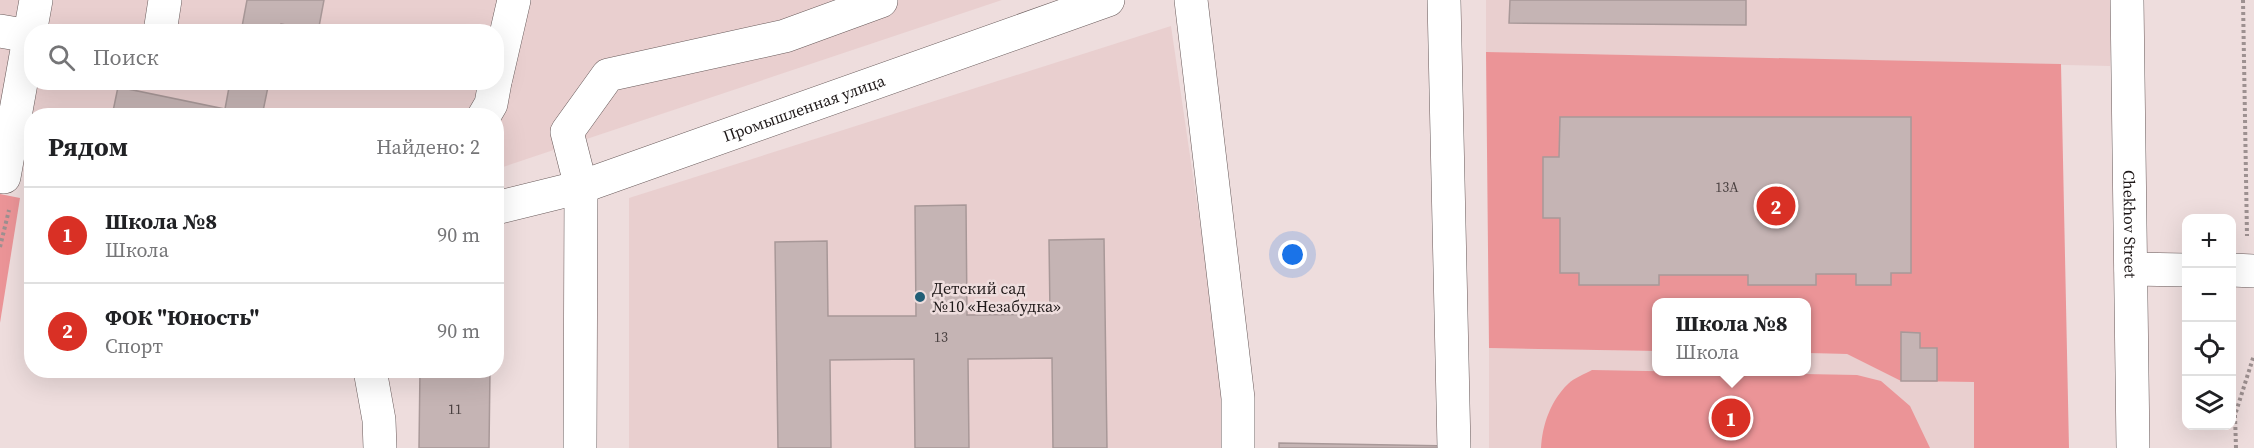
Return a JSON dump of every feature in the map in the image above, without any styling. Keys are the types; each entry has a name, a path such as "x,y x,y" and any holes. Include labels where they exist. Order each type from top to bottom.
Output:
{"street":[{"path":"28,24 36,0"},
{"path":"161,24 165,0"},
{"path":"504,43 514,0"},
{"name":"Промышленная улица","path":"504,206 581,187 1108,0"},
{"path":"1191,0 1238,398 1238,448"},
{"path":"1444,0 1454,448"},
{"name":"Chekhov Street","path":"2127,0 2133,448"},
{"path":"580,448 581,187 567,132 608,75 785,36 881,1"},
{"path":"12,178 22,43"},
{"path":"489,108 494,90"},
{"path":"2131,269 2182,270"},
{"path":"371,378 379,420 380,448"}],"path":[{"path":"2243,0 2247,146 2244,271"},
{"path":"2236,448 2235,415 2254,355"},
{"path":"2231,448 2236,442"}],"shaded area":[{"path":"0,0 1002,0 504,167 504,108 24,108 24,141 0,136"},
{"path":"1486,0 2110,0 2110,66 1486,52"},
{"name":"Детский сад №10 «Незабудка»","path":"1171,26 1225,395 1224,448 629,448 629,198"},
{"path":"1486,52 2061,64 2069,448 1974,448 1974,382 1901,381 1847,354 1811,353 1811,298 1652,298 1652,351 1489,348"},
{"path":"0,194 20,198 0,323"},
{"path":"1489,348 1652,351 1652,376 1811,376 1811,353 1847,354 1901,381 1974,382 1974,448 1489,448"},
{"path":"1592,370 1652,371 1652,376 1857,375 1881,381 1910,406 1930,448 1541,448 1543,431 1552,405 1562,390 1576,378"}],"building":[{"path":"247,0 324,0 320,24 242,24"},
{"path":"1510,0 1746,0 1746,25 1509,23"},
{"path":"117,90 133,90 220,108 114,108"},
{"path":"229,90 267,90 264,108 225,108"},
{"path":"1560,117 1911,117 1911,273 1891,273 1891,285 1856,285 1856,274 1816,274 1816,285 1748,285 1748,275 1659,275 1659,285 1579,285 1579,273 1560,273 1560,218 1543,218 1543,157 1559,157"},
{"path":"966,205 967,315 1050,314 1049,240 1104,239 1107,448 1053,448 1052,358 968,359 969,448 915,448 914,359 830,360 831,448 778,448 775,242 827,241 828,316 916,316 915,206"},
{"path":"1901,332 1920,333 1920,348 1937,348 1937,381 1901,381"},
{"path":"420,378 490,378 489,448 419,448"},
{"path":"1279,443 1451,446 1451,448 1279,448"}],"place":[{"name":"ФОК \"Юность\"","path":"1776,206"},
{"name":"Детский сад №10 «Незабудка»","path":"920,297"},
{"name":"Школа №8","path":"1731,418"}]}
